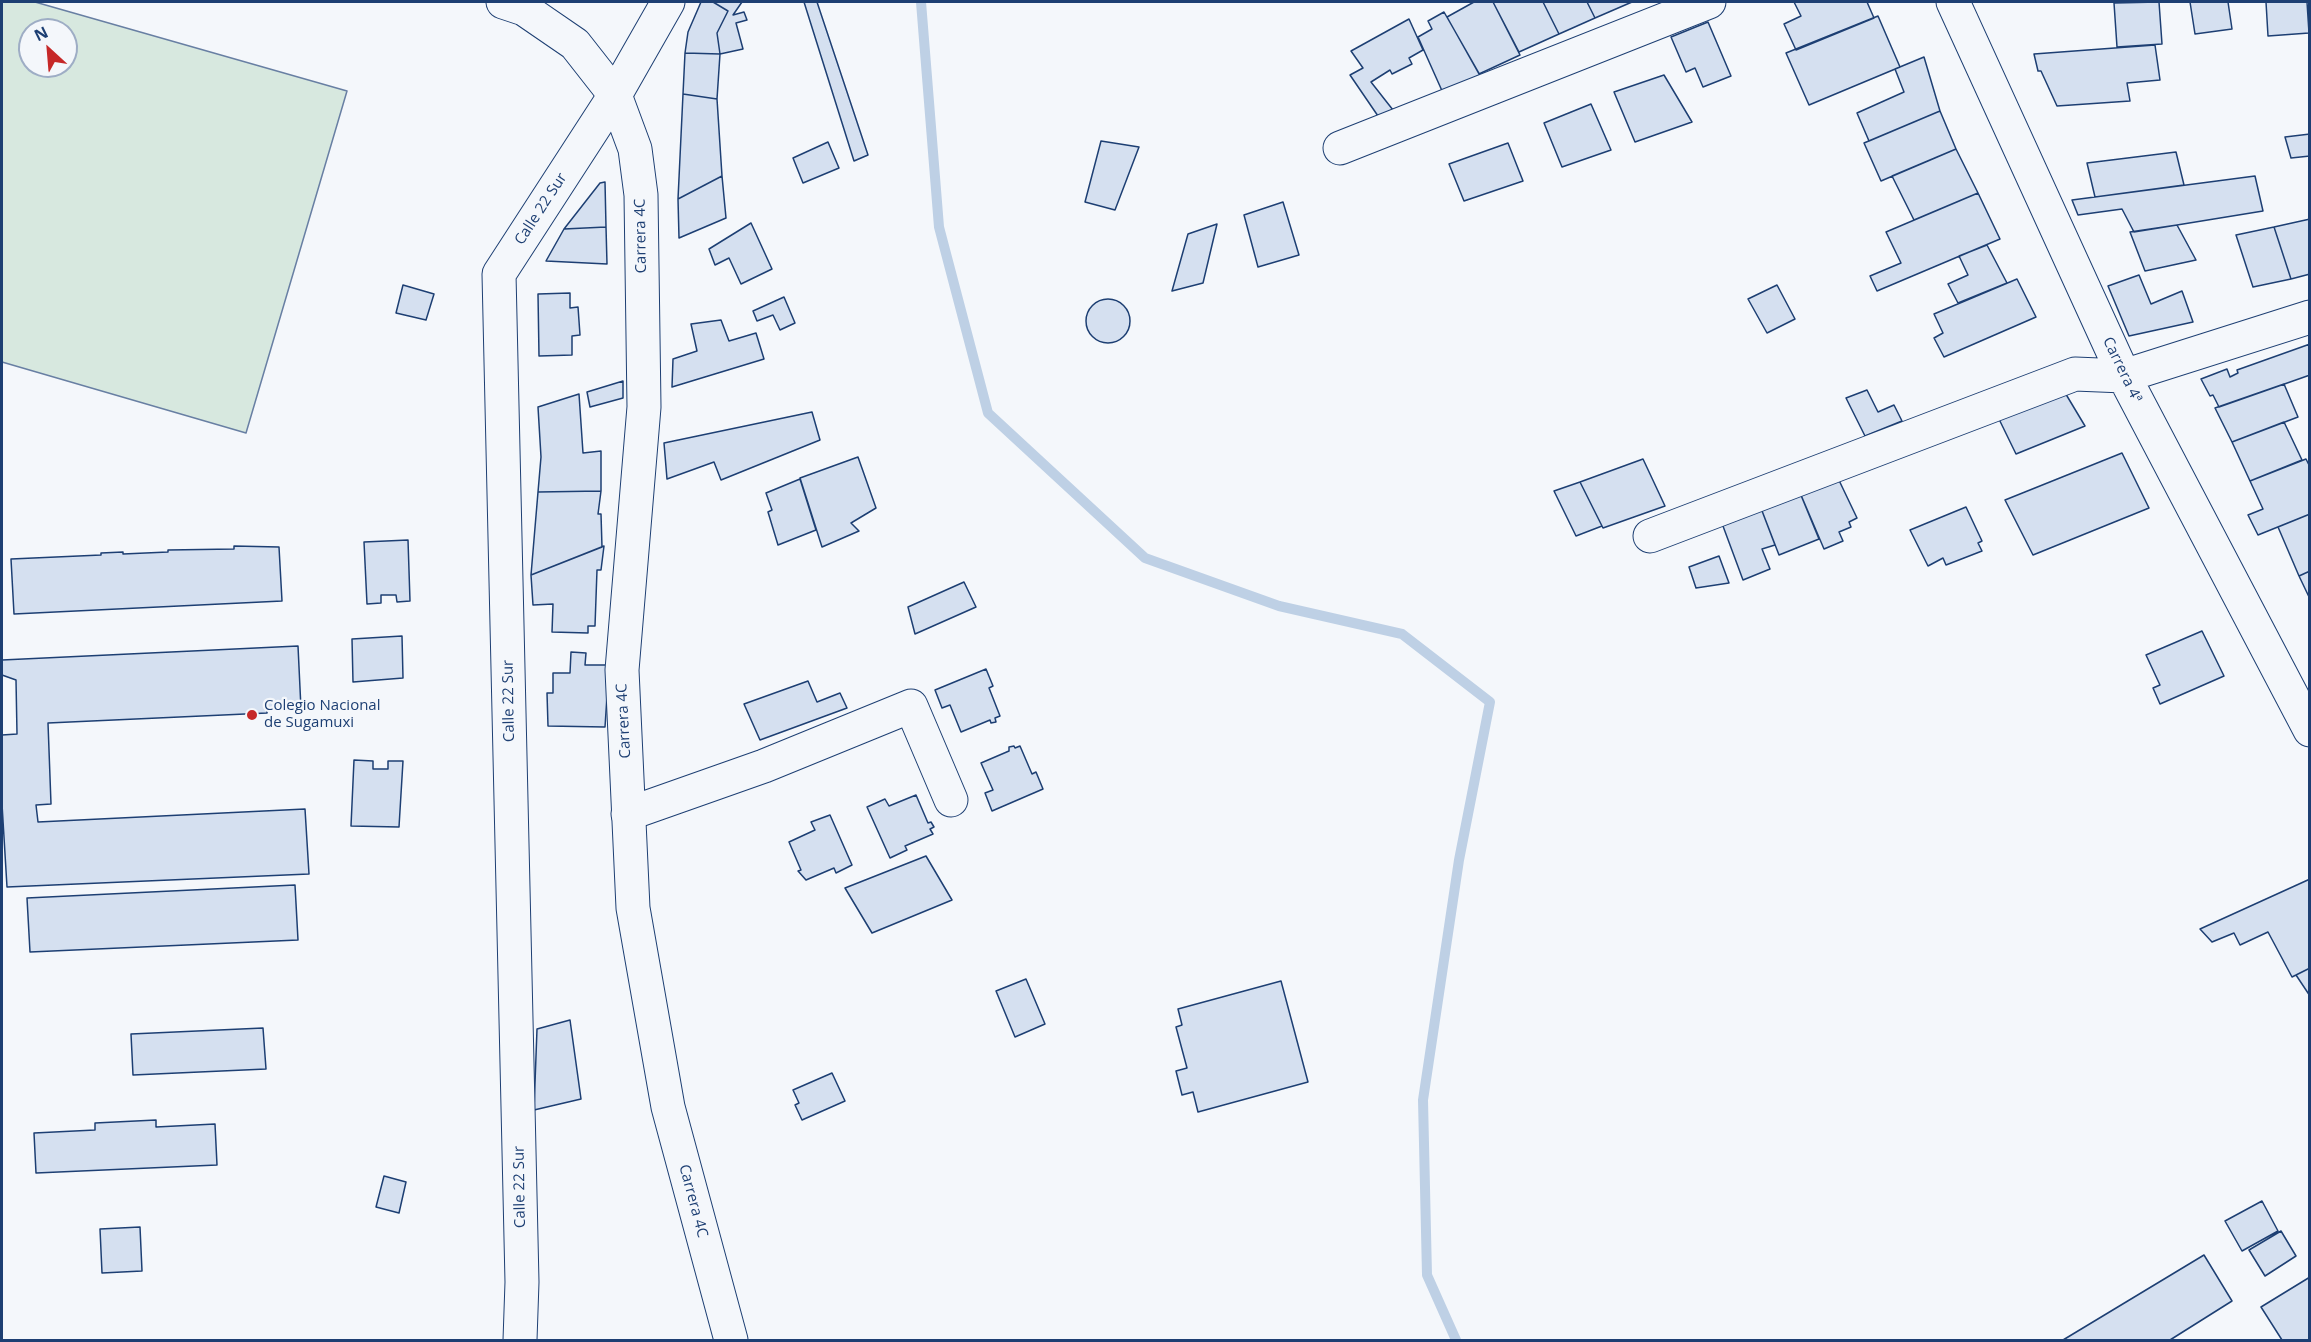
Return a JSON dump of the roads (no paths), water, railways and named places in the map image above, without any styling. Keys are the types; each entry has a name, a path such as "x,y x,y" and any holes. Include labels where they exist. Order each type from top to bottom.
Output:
{"street":[{"name":"Carrera 4C","path":"503,2 524,9 575,45 615,95 635,150 641,195 644,407 622,670 633,908 668,1107 731,1341"},
{"name":"Calle 22 Sur","path":"520,1341 522,1282 499,274 615,95 668,2"},
{"path":"1340,148 1709,2"},
{"name":"Carrera 4ª","path":"1953,2 2124,376 2310,730"},
{"path":"1650,536 2075,374 2124,376 2310,317"},
{"path":"628,814 764,766 911,706 951,800"}],"waterway":[{"path":"921,2 939,227 988,413 1145,558 1279,606 1402,634 1490,702 1459,860 1423,1100 1427,1275 1456,1340"}],"place":[{"name":"Colegio Nacional de Sugamuxi","path":"252,715"}]}
